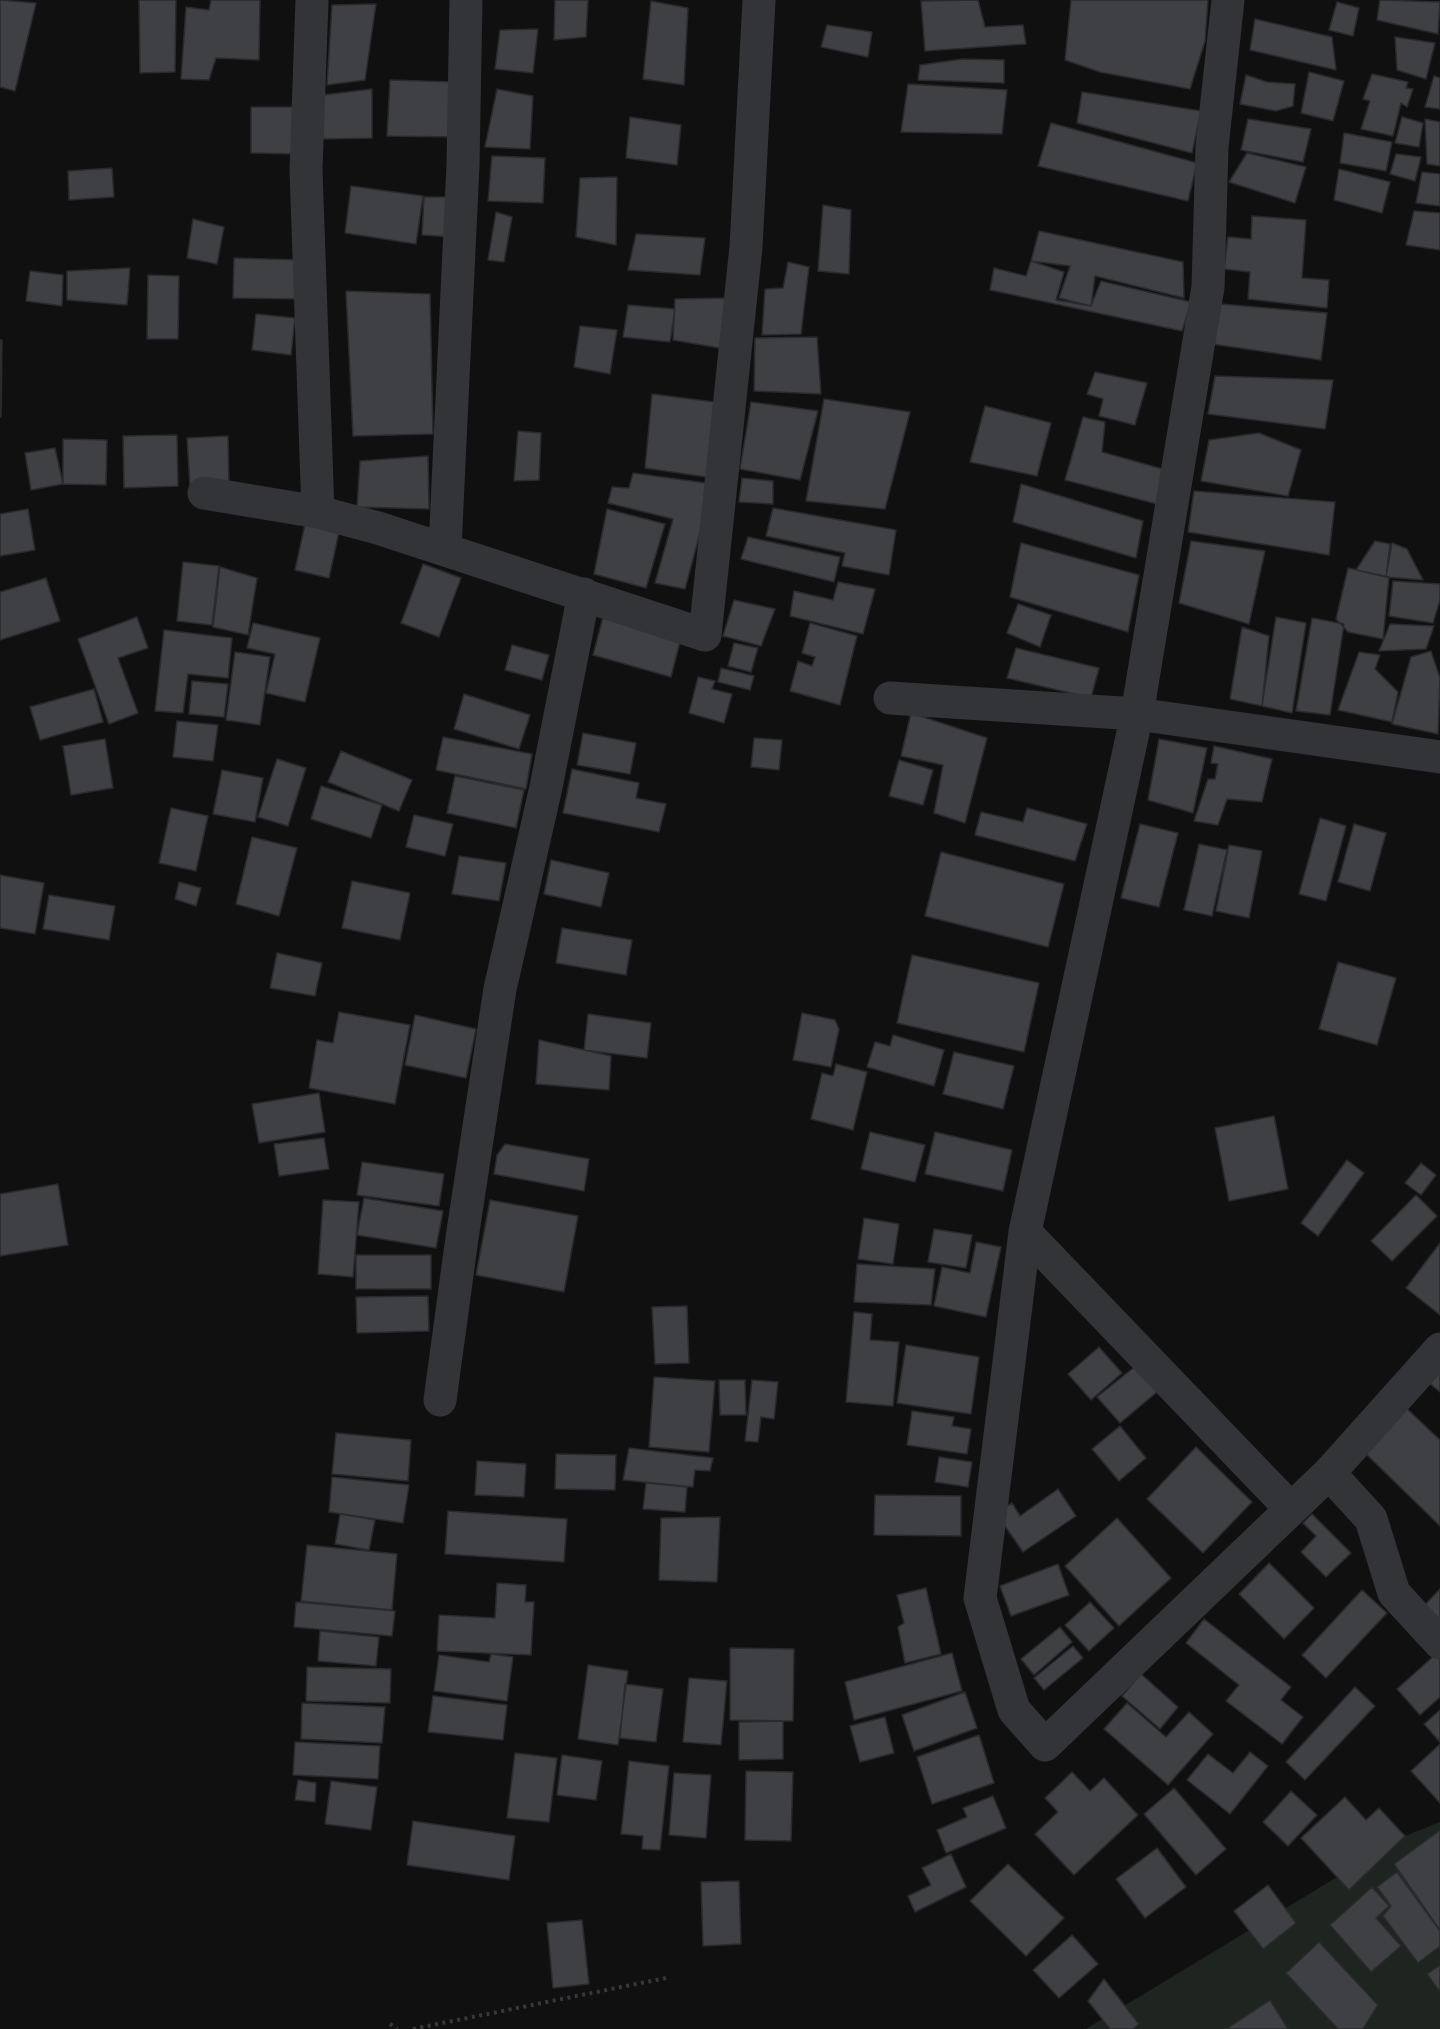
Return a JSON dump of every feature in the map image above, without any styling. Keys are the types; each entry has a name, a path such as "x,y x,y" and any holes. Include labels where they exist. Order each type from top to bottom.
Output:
{"street":[{"path":"312,0 306,170 318,512"},
{"path":"445,548 463,165 466,0"},
{"path":"204,493 318,512 445,548 705,635 746,247 760,0"},
{"path":"1228,0 1212,147 1208,287 1137,714 1025,1233 980,1598 1014,1710 1045,1745 1329,1473 1440,1348"},
{"path":"440,1400 500,989 546,788 584,594"},
{"path":"890,698 1137,714 1440,757"},
{"path":"1025,1233 1291,1509"},
{"path":"1329,1473 1371,1520 1394,1593 1440,1644"}],"path":[{"path":"413,2029 666,1978"},
{"path":"390,2024 397,2029"}],"shaded area":[{"path":"1440,1822 1440,2029 1086,2029 1405,1836"}],"building":[{"path":"0,0 36,3 15,91 0,87"},
{"path":"139,0 176,0 175,72 140,73"},
{"path":"211,0 260,0 259,60 216,58 209,80 181,79 186,7 209,10"},
{"path":"555,0 588,0 586,37 554,40"},
{"path":"978,0 985,27 1023,25 1026,44 925,51 921,1"},
{"path":"1071,0 1208,0 1205,41 1190,89 1100,72 1065,60"},
{"path":"1380,0 1440,2 1438,34 1377,20"},
{"path":"651,1 688,8 684,85 643,79"},
{"path":"1337,2 1359,8 1353,36 1329,30"},
{"path":"376,4 365,80 327,85 332,5"},
{"path":"1255,19 1332,37 1336,70 1250,50"},
{"path":"827,25 872,32 868,57 821,47"},
{"path":"538,29 533,73 495,69 500,30"},
{"path":"1395,37 1435,43 1426,79 1397,70"},
{"path":"963,59 1004,60 1004,83 918,80 920,65"},
{"path":"1309,72 1344,81 1333,121 1301,113"},
{"path":"1372,74 1408,82 1406,88 1413,89 1407,107 1401,103 1393,136 1361,129 1370,101 1363,99"},
{"path":"1246,75 1267,82 1295,84 1293,106 1276,111 1240,104"},
{"path":"1434,76 1440,78 1440,109 1425,107"},
{"path":"390,80 453,82 452,137 387,136"},
{"path":"908,84 1007,90 1002,134 901,132"},
{"path":"372,89 372,138 323,139 323,95"},
{"path":"497,89 533,96 530,149 485,147"},
{"path":"1082,92 1201,111 1192,153 1077,123"},
{"path":"251,107 298,107 297,154 251,153"},
{"path":"630,117 681,125 677,165 626,158"},
{"path":"1402,117 1423,123 1419,147 1395,143"},
{"path":"1248,119 1311,129 1303,162 1241,150"},
{"path":"1425,119 1440,122 1440,166 1427,164"},
{"path":"1051,123 1197,163 1188,201 1038,166"},
{"path":"1344,133 1392,142 1386,171 1340,163"},
{"path":"1247,153 1306,167 1295,203 1229,182"},
{"path":"1396,154 1421,157 1415,181 1390,174"},
{"path":"492,156 545,158 543,203 488,201"},
{"path":"112,168 114,197 69,200 68,171"},
{"path":"1339,169 1390,182 1382,213 1334,200"},
{"path":"1422,172 1440,174 1440,206 1416,203"},
{"path":"617,177 616,245 576,237 580,178"},
{"path":"351,186 423,196 416,244 345,233"},
{"path":"424,197 455,197 454,237 422,235"},
{"path":"823,205 851,210 849,274 818,271"},
{"path":"1414,211 1440,213 1440,250 1406,245"},
{"path":"496,212 512,217 504,262 488,260"},
{"path":"1252,216 1306,220 1302,278 1329,280 1327,308 1248,299 1250,272 1224,269 1228,237 1251,239"},
{"path":"193,219 224,227 217,264 187,258"},
{"path":"1039,231 1183,262 1184,298 1095,276 1091,306 1059,298 1070,266 1031,261"},
{"path":"636,234 705,238 700,275 628,270"},
{"path":"234,258 300,260 299,299 233,298"},
{"path":"1031,261 1064,272 1056,300 1091,306 1101,281 1191,302 1182,331 990,290 994,268 1026,276"},
{"path":"788,262 809,267 801,334 762,335 765,289 783,288"},
{"path":"130,268 127,305 67,300 67,271"},
{"path":"30,271 63,275 62,306 26,301"},
{"path":"148,275 179,276 178,339 147,339"},
{"path":"346,291 430,294 433,434 353,436"},
{"path":"727,298 725,349 673,340 675,299"},
{"path":"1220,304 1327,313 1321,360 1212,344"},
{"path":"628,305 675,309 670,342 623,337"},
{"path":"256,314 295,318 291,355 252,350"},
{"path":"580,326 617,330 610,374 574,367"},
{"path":"817,337 821,394 754,391 755,338"},
{"path":"0,340 2,340 1,417 0,417"},
{"path":"1095,372 1147,383 1135,425 1099,416 1103,399 1087,394"},
{"path":"1215,376 1333,380 1325,429 1208,414"},
{"path":"652,394 722,403 713,478 645,468"},
{"path":"824,399 910,412 885,509 806,501"},
{"path":"751,402 818,411 800,480 740,469"},
{"path":"985,406 1051,423 1037,476 970,462"},
{"path":"1083,417 1105,422 1102,452 1166,470 1157,504 1065,480"},
{"path":"518,431 541,433 539,480 514,481"},
{"path":"1259,433 1301,450 1288,496 1201,481 1209,440"},
{"path":"177,435 178,486 124,488 123,436"},
{"path":"228,436 229,485 190,487 187,438"},
{"path":"63,439 107,440 106,485 63,484"},
{"path":"55,448 63,484 31,490 25,453"},
{"path":"428,456 429,509 357,507 360,461"},
{"path":"633,473 713,484 685,589 655,583 673,519 608,503 612,487 629,488"},
{"path":"742,478 773,481 773,504 739,502"},
{"path":"1021,484 1143,521 1136,558 1013,522"},
{"path":"1194,491 1335,502 1329,555 1188,532"},
{"path":"773,508 896,530 889,575 842,566 845,553 766,536"},
{"path":"28,509 35,550 0,556 0,514"},
{"path":"607,509 665,524 646,588 594,574"},
{"path":"305,524 339,532 329,578 295,570"},
{"path":"748,537 840,557 834,582 741,559"},
{"path":"1191,541 1265,551 1249,624 1179,603"},
{"path":"1375,541 1390,544 1386,577 1356,570"},
{"path":"1021,543 1139,575 1128,632 1010,597"},
{"path":"1392,543 1407,549 1423,580 1386,577"},
{"path":"183,562 219,566 212,625 177,621"},
{"path":"423,564 461,578 439,637 401,623"},
{"path":"220,567 257,578 248,635 213,627"},
{"path":"1348,568 1389,577 1383,639 1348,632 1336,619"},
{"path":"46,578 60,621 0,640 0,592"},
{"path":"1393,581 1440,584 1440,600 1433,623 1389,616"},
{"path":"838,582 875,589 863,634 790,616 794,591 833,600"},
{"path":"734,600 775,609 761,646 723,636"},
{"path":"1018,604 1051,615 1040,647 1007,633"},
{"path":"137,617 148,648 118,658 138,713 109,724 78,639"},
{"path":"603,617 681,638 671,677 593,655"},
{"path":"1276,617 1306,623 1292,713 1262,706"},
{"path":"1312,618 1344,624 1330,715 1296,711"},
{"path":"253,623 320,638 305,702 266,693 275,654 247,648"},
{"path":"810,623 857,636 840,705 790,691 798,661 812,666 815,657 802,653"},
{"path":"1390,624 1434,626 1426,649 1379,651"},
{"path":"1242,627 1269,636 1262,706 1230,699"},
{"path":"164,630 232,638 228,678 188,674 183,713 155,711"},
{"path":"734,643 758,648 751,672 728,666"},
{"path":"512,645 549,655 542,680 505,670"},
{"path":"1016,648 1099,668 1091,698 1007,678"},
{"path":"1431,651 1440,678 1438,734 1392,724 1411,657"},
{"path":"235,652 270,657 260,725 226,720"},
{"path":"1359,652 1380,655 1375,669 1398,692 1392,722 1338,710"},
{"path":"721,668 754,676 750,690 718,682"},
{"path":"698,677 715,681 712,689 732,694 724,723 689,713"},
{"path":"192,681 228,684 224,717 189,714"},
{"path":"94,689 103,722 40,740 30,707"},
{"path":"464,694 530,715 519,749 454,729"},
{"path":"911,713 987,738 965,823 934,813 943,765 901,756"},
{"path":"177,721 218,725 213,761 173,757"},
{"path":"583,733 636,743 630,774 577,765"},
{"path":"443,737 532,754 526,789 436,770"},
{"path":"754,738 782,740 779,770 751,767"},
{"path":"105,739 113,788 71,795 63,746"},
{"path":"1159,739 1207,748 1193,813 1148,800"},
{"path":"1214,746 1272,759 1262,802 1227,799 1218,825 1194,821 1208,779 1215,779 1218,764 1211,763"},
{"path":"341,751 412,780 399,811 328,782"},
{"path":"277,759 306,768 288,826 258,817"},
{"path":"899,760 933,770 923,805 889,796"},
{"path":"572,769 639,783 636,798 666,804 659,832 563,813"},
{"path":"222,770 263,778 255,822 213,814"},
{"path":"455,776 524,790 516,828 447,813"},
{"path":"321,786 382,805 371,838 311,819"},
{"path":"171,808 208,816 196,871 159,863"},
{"path":"1027,808 1087,824 1075,861 975,835 981,812 1023,822"},
{"path":"414,815 453,824 445,856 406,847"},
{"path":"1320,818 1346,826 1326,901 1299,894"},
{"path":"1140,824 1178,833 1159,907 1121,898"},
{"path":"1354,824 1386,833 1370,891 1338,882"},
{"path":"252,837 297,848 279,916 236,904"},
{"path":"1199,844 1227,850 1212,916 1184,910"},
{"path":"1229,845 1262,851 1249,918 1216,911"},
{"path":"941,852 1064,884 1048,947 925,916"},
{"path":"459,856 506,863 499,901 452,894"},
{"path":"551,860 609,873 601,907 544,894"},
{"path":"0,875 44,883 35,934 0,928"},
{"path":"352,881 410,893 400,940 342,928"},
{"path":"179,882 201,888 196,906 175,899"},
{"path":"49,895 115,906 109,940 43,929"},
{"path":"562,928 632,940 626,975 556,963"},
{"path":"277,953 322,963 315,996 270,988"},
{"path":"912,955 1039,983 1024,1052 897,1023"},
{"path":"1338,962 1396,978 1377,1045 1319,1029"},
{"path":"339,1012 410,1025 395,1104 309,1088 317,1040 333,1043"},
{"path":"802,1013 835,1020 839,1029 831,1067 793,1060"},
{"path":"588,1014 651,1023 647,1058 584,1050"},
{"path":"415,1015 476,1029 466,1078 405,1065"},
{"path":"893,1035 944,1050 934,1086 867,1067 875,1042 890,1046"},
{"path":"539,1040 611,1056 609,1090 536,1084"},
{"path":"954,1052 1014,1066 1003,1109 943,1094"},
{"path":"836,1064 867,1072 853,1130 811,1119 822,1073 833,1076"},
{"path":"319,1093 325,1132 259,1143 252,1104"},
{"path":"1274,1116 1288,1189 1229,1201 1215,1128"},
{"path":"870,1132 925,1145 915,1182 861,1169"},
{"path":"935,1132 1012,1150 1003,1191 925,1174"},
{"path":"324,1138 329,1169 279,1176 274,1144"},
{"path":"505,1144 589,1159 584,1191 494,1174 497,1155"},
{"path":"1347,1160 1364,1173 1318,1236 1301,1223"},
{"path":"362,1162 444,1174 439,1206 357,1195"},
{"path":"1421,1163 1436,1175 1421,1195 1405,1183"},
{"path":"58,1184 68,1245 0,1256 0,1194"},
{"path":"1416,1195 1437,1216 1392,1261 1371,1241"},
{"path":"364,1198 443,1211 436,1248 357,1235"},
{"path":"323,1200 359,1202 353,1277 318,1274"},
{"path":"490,1200 578,1216 564,1292 476,1275"},
{"path":"864,1218 899,1224 893,1264 858,1259"},
{"path":"934,1229 972,1235 966,1268 928,1262"},
{"path":"976,1242 1001,1247 986,1317 934,1306 942,1267 970,1273"},
{"path":"1440,1243 1440,1315 1406,1288"},
{"path":"356,1255 431,1255 431,1289 356,1289"},
{"path":"857,1264 935,1269 931,1305 854,1302"},
{"path":"428,1296 429,1331 357,1333 356,1297"},
{"path":"687,1306 689,1363 655,1364 652,1307"},
{"path":"854,1312 872,1314 870,1340 899,1342 893,1406 846,1402"},
{"path":"906,1345 979,1357 971,1414 897,1403"},
{"path":"1099,1347 1122,1373 1091,1400 1068,1374"},
{"path":"1142,1361 1163,1387 1120,1423 1097,1397"},
{"path":"1440,1361 1440,1392 1424,1379"},
{"path":"654,1377 715,1381 709,1452 649,1447"},
{"path":"719,1380 745,1380 746,1415 720,1415"},
{"path":"752,1380 778,1382 774,1419 761,1417 758,1442 745,1441"},
{"path":"1403,1405 1440,1440 1440,1526 1361,1449"},
{"path":"912,1411 954,1417 952,1426 971,1429 967,1454 907,1445"},
{"path":"1120,1426 1146,1458 1119,1481 1092,1449"},
{"path":"336,1433 411,1440 408,1481 332,1474"},
{"path":"1196,1447 1252,1502 1203,1553 1147,1499"},
{"path":"629,1448 713,1458 710,1471 695,1470 693,1487 623,1480"},
{"path":"556,1454 616,1455 615,1490 555,1489"},
{"path":"939,1457 972,1462 968,1487 935,1482"},
{"path":"477,1461 526,1464 524,1497 475,1495"},
{"path":"332,1477 409,1485 403,1523 329,1512"},
{"path":"646,1483 687,1487 685,1512 643,1509"},
{"path":"1058,1489 1076,1516 1023,1552 996,1513 1012,1503 1020,1516"},
{"path":"875,1495 961,1496 961,1536 874,1535"},
{"path":"448,1511 567,1519 564,1562 445,1554"},
{"path":"340,1514 375,1520 369,1550 335,1544"},
{"path":"1312,1514 1351,1553 1326,1577 1301,1552 1316,1536 1303,1523"},
{"path":"720,1517 717,1582 659,1580 661,1518"},
{"path":"1117,1518 1171,1578 1119,1626 1065,1566"},
{"path":"307,1545 397,1554 392,1610 301,1601"},
{"path":"1269,1563 1314,1608 1284,1639 1239,1594"},
{"path":"1058,1564 1069,1595 1011,1616 1000,1586"},
{"path":"497,1583 526,1585 525,1602 534,1602 531,1655 437,1651 439,1615 495,1618"},
{"path":"926,1588 941,1654 905,1663 898,1627 904,1623 897,1595"},
{"path":"1440,1589 1440,1627 1421,1609"},
{"path":"1362,1590 1387,1613 1326,1678 1302,1655"},
{"path":"296,1602 395,1611 392,1636 294,1627"},
{"path":"1090,1602 1114,1628 1089,1651 1065,1625"},
{"path":"1204,1619 1291,1687 1281,1700 1303,1717 1282,1744 1226,1701 1239,1685 1186,1643"},
{"path":"1060,1627 1072,1642 1034,1675 1021,1659"},
{"path":"320,1631 379,1637 376,1666 318,1661"},
{"path":"1073,1646 1083,1658 1044,1690 1034,1678"},
{"path":"730,1648 794,1649 793,1721 730,1720"},
{"path":"952,1653 962,1691 854,1720 845,1682"},
{"path":"491,1654 513,1657 507,1701 434,1691 439,1655 489,1662"},
{"path":"1435,1655 1440,1660 1440,1697 1420,1715 1397,1689"},
{"path":"588,1665 628,1671 618,1745 578,1739"},
{"path":"307,1667 391,1669 390,1703 306,1701"},
{"path":"1141,1674 1178,1707 1160,1729 1122,1696"},
{"path":"689,1678 727,1681 721,1745 683,1742"},
{"path":"625,1684 663,1689 656,1742 620,1738"},
{"path":"1355,1687 1375,1706 1305,1780 1286,1762"},
{"path":"965,1692 977,1728 914,1751 902,1715"},
{"path":"433,1696 507,1705 503,1740 428,1732"},
{"path":"302,1703 385,1707 382,1743 301,1739"},
{"path":"1127,1703 1166,1737 1189,1712 1213,1734 1168,1785 1104,1729"},
{"path":"1440,1710 1440,1742 1424,1724"},
{"path":"885,1717 894,1753 860,1762 850,1726"},
{"path":"783,1721 783,1759 739,1760 739,1722"},
{"path":"979,1735 994,1783 932,1804 917,1757"},
{"path":"295,1742 380,1746 378,1779 293,1775"},
{"path":"1440,1744 1440,1803 1411,1771"},
{"path":"1250,1752 1268,1766 1230,1814 1187,1780 1208,1754 1233,1773"},
{"path":"515,1753 557,1758 549,1822 507,1818"},
{"path":"562,1755 602,1761 596,1800 557,1795"},
{"path":"629,1761 669,1766 660,1850 642,1849 643,1836 621,1834"},
{"path":"746,1771 793,1772 791,1841 745,1840"},
{"path":"1072,1772 1090,1791 1104,1778 1138,1815 1074,1875 1035,1834 1058,1812 1045,1798"},
{"path":"674,1773 711,1775 706,1838 669,1835"},
{"path":"298,1780 316,1783 315,1802 295,1800"},
{"path":"331,1781 377,1787 371,1830 325,1824"},
{"path":"1174,1788 1226,1849 1196,1875 1144,1814"},
{"path":"1291,1791 1317,1815 1288,1846 1263,1822"},
{"path":"993,1796 1006,1828 946,1853 937,1830 967,1817 963,1808"},
{"path":"1345,1797 1366,1820 1379,1808 1405,1836 1349,1890 1301,1838"},
{"path":"413,1821 515,1836 509,1880 407,1865"},
{"path":"1440,1830 1440,1930 1394,1864"},
{"path":"1157,1848 1186,1887 1145,1918 1116,1879"},
{"path":"951,1854 966,1887 915,1912 908,1896 931,1885 922,1868"},
{"path":"1008,1864 1064,1918 1026,1956 970,1901"},
{"path":"1397,1872 1440,1931 1440,1946 1418,1963 1383,1916 1391,1906 1377,1887"},
{"path":"739,1881 741,1944 703,1946 701,1882"},
{"path":"1268,1885 1296,1923 1263,1949 1234,1911"},
{"path":"1372,1887 1389,1906 1376,1918 1401,1946 1371,1972 1330,1925"},
{"path":"582,1920 589,1984 553,1988 547,1923"},
{"path":"1072,1935 1098,1964 1059,1998 1033,1970"},
{"path":"1319,1942 1378,2005 1363,2029 1338,2029 1286,1973"},
{"path":"1440,1965 1440,1992 1427,1974"},
{"path":"1104,1979 1139,2024 1133,2029 1110,2029 1088,2001"},
{"path":"1270,2000 1288,2029 1226,2029"}]}
